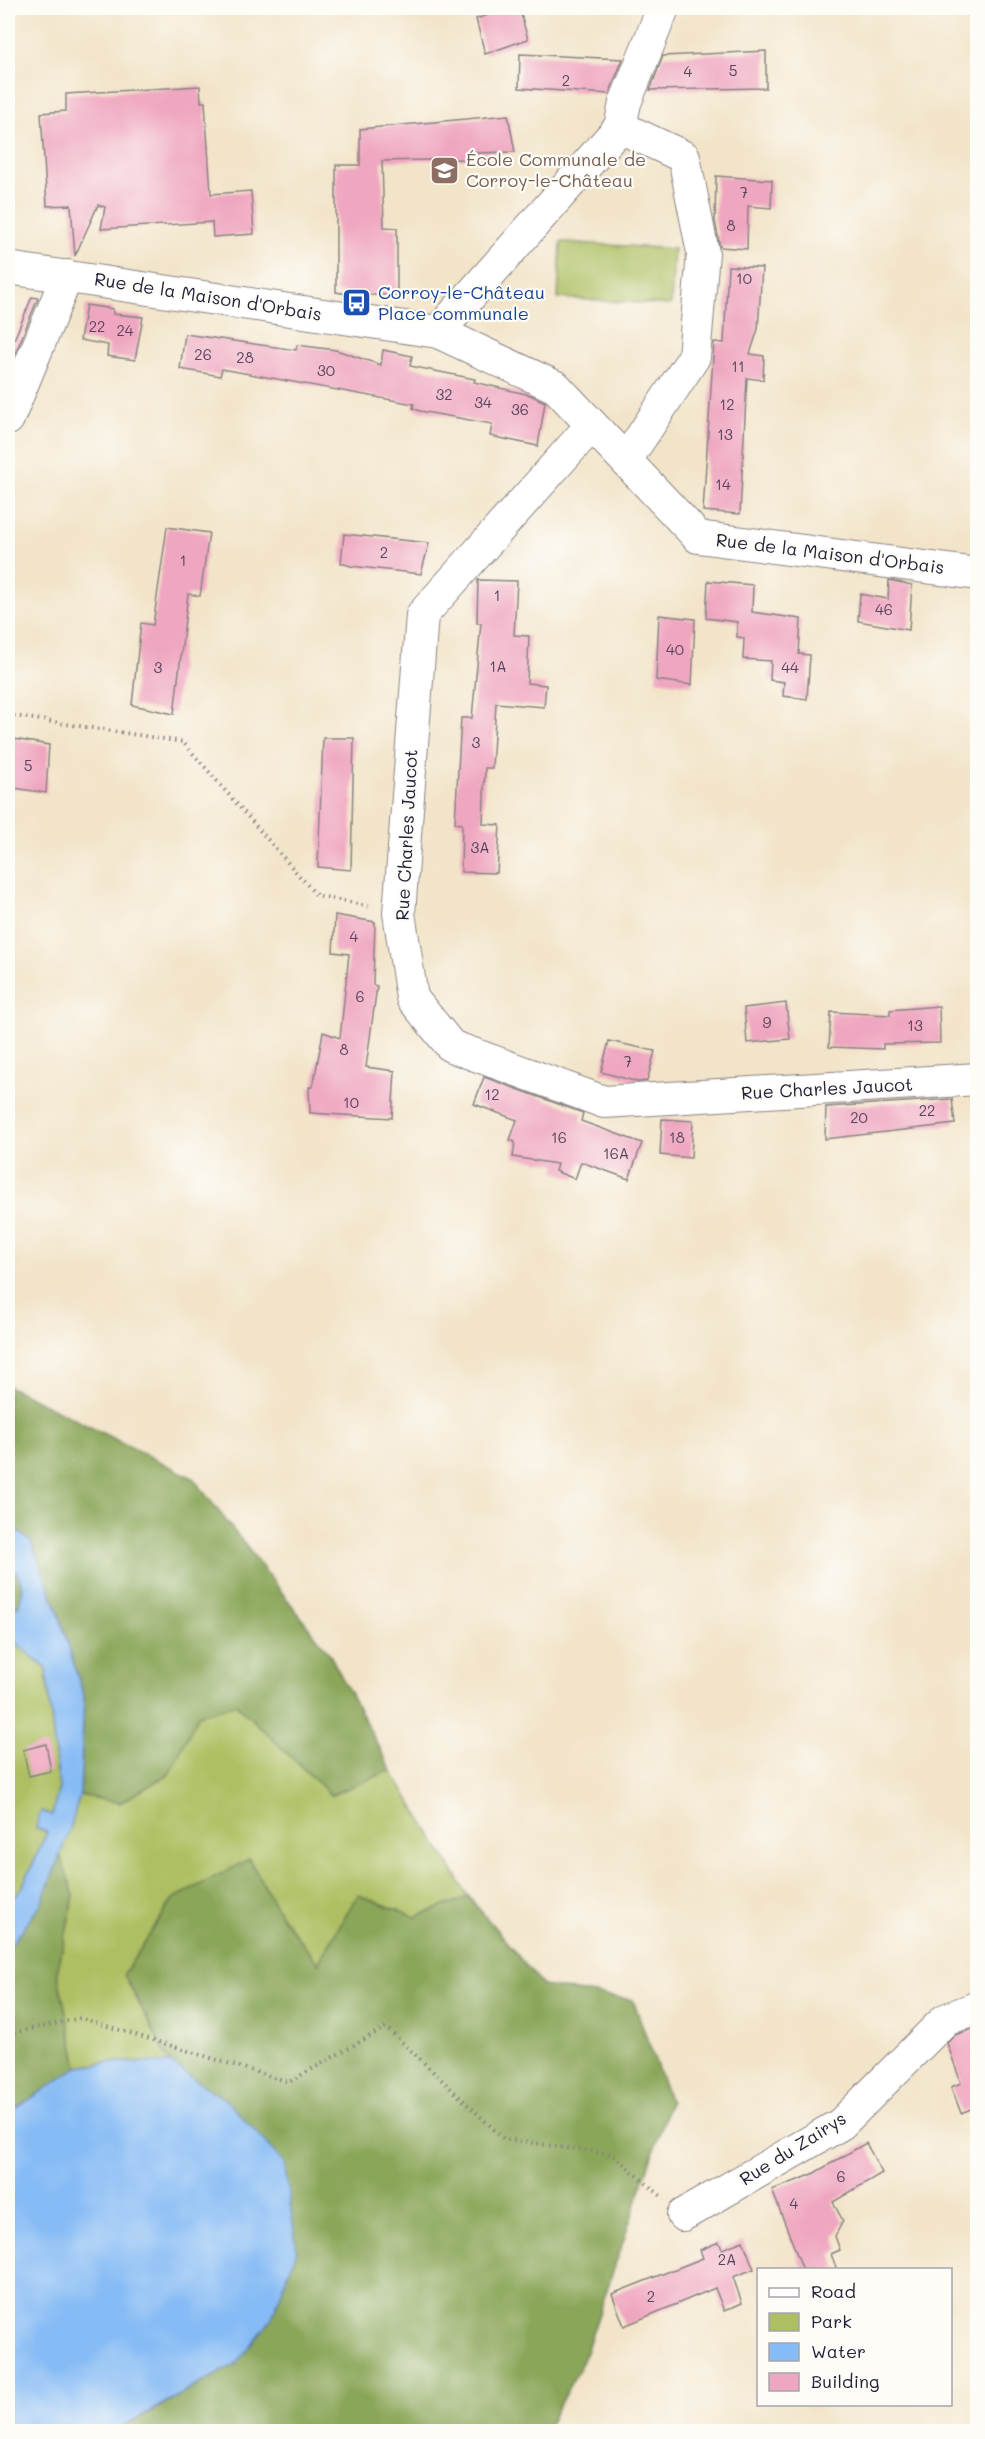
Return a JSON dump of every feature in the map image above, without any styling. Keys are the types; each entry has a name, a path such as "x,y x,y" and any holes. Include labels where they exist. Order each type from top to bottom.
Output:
{"street":[{"path":"438,332 620,127 625,103 663,8"},
{"path":"620,127 684,157 703,253 694,357 626,460"},
{"name":"Rue de la Maison d'Orbais","path":"8,268 438,332 556,387 698,537 978,574"},
{"path":"8,419 67,276"},
{"name":"Rue Charles Jaucot","path":"591,426 422,615 399,913 411,998 451,1046 604,1102 978,1080"},
{"name":"Rue du Zairys","path":"683,2215 841,2124 945,2020 978,2007"}],"path":[{"path":"8,715 183,742 316,895 399,913"},
{"path":"8,2034 81,2018 289,2082 386,2027 504,2139 612,2154 683,2215"}],"green space":[{"path":"561,242 674,249 671,305 558,298"},
{"path":"8,1386 193,1478 329,1653 391,1770 331,1795 236,1704 198,1715 169,1774 120,1803 80,1795 84,1698 59,1614 31,1542 8,1523"},
{"path":"8,1554 23,1587 19,1605 8,1613"},
{"path":"8,1637 46,1668 59,1789 52,1815 41,1811 47,1832 22,1888 8,1905"},
{"path":"236,1704 331,1795 391,1770 469,1897 416,1917 358,1895 318,1963 282,1917 249,1860 173,1899 124,1974 170,2063 114,2062 78,2067 57,1972 74,1896 60,1855 80,1795 120,1803 169,1774 198,1715"},
{"path":"60,1855 74,1896 57,1972 78,2067 8,2114 8,1949 41,1904"},
{"path":"249,1859 282,1917 318,1963 358,1895 416,1917 469,1897 543,1986 633,2000 670,2102 583,2361 545,2431 114,2432 236,2364 227,2101 170,2063 124,1974 173,1899"}],"water":[{"path":"8,1523 31,1542 59,1614 84,1698 80,1795 70,1829 41,1904 8,1949 8,1905 22,1888 47,1832 36,1828 41,1811 52,1815 59,1788 46,1668 8,1637 8,1613 19,1605 23,1587 8,1554"},
{"path":"114,2062 170,2063 227,2101 284,2162 297,2250 271,2320 236,2364 114,2431 8,2431 8,2114 78,2067"}],"building":[{"path":"495,8 519,8 528,39 485,54 476,19 496,12"},
{"path":"766,51 766,88 650,90 663,56"},
{"path":"520,54 623,59 609,94 519,88"},
{"path":"200,86 201,102 205,102 211,194 251,191 254,234 213,237 212,222 101,229 105,207 98,205 75,256 71,205 47,206 41,113 66,111 66,94"},
{"path":"508,115 515,152 472,153 472,159 382,161 384,227 397,228 397,295 354,295 336,292 336,165 360,165 360,129"},
{"path":"716,176 772,180 771,208 748,206 747,249 720,247 715,221"},
{"path":"728,266 762,268 758,329 750,354 764,356 763,380 747,378 740,514 703,511 714,342 724,343"},
{"path":"32,297 38,298 11,364 8,362 8,354"},
{"path":"86,305 113,309 113,314 143,317 135,360 107,356 108,345 80,340"},
{"path":"185,334 296,350 297,345 336,350 381,365 383,350 412,356 410,366 475,379 474,382 530,395 545,402 538,446 490,436 492,424 420,411 413,408 414,404 222,369 220,376 180,369"},
{"path":"167,527 209,533 200,596 188,594 174,714 132,705 141,623 153,625"},
{"path":"344,534 429,543 421,574 341,563"},
{"path":"478,580 517,581 514,635 529,636 527,683 546,685 544,707 496,703 492,768 485,768 483,824 500,825 497,873 461,872 462,824 455,823 461,718 472,718 481,623 477,623"},
{"path":"889,580 912,585 909,630 858,621 860,594 888,599"},
{"path":"708,581 753,585 752,612 801,619 799,654 810,655 807,699 783,696 784,682 770,680 771,661 743,659 744,638 737,637 737,622 706,618"},
{"path":"659,615 695,619 692,685 656,680"},
{"path":"8,738 49,745 46,793 8,787"},
{"path":"323,738 354,738 351,870 318,867"},
{"path":"335,915 375,922 373,985 377,986 366,1067 395,1071 392,1118 310,1113 309,1087 313,1087 323,1032 340,1038 349,954 333,952"},
{"path":"786,1003 790,1039 747,1043 744,1008"},
{"path":"939,1006 940,1043 883,1044 883,1049 829,1047 831,1012 890,1015 890,1010"},
{"path":"609,1041 655,1051 647,1081 638,1082 601,1072"},
{"path":"484,1077 583,1113 581,1121 642,1143 629,1179 581,1162 575,1179 555,1171 557,1164 513,1157 515,1142 510,1140 517,1120 474,1104"},
{"path":"952,1099 955,1124 825,1139 826,1107"},
{"path":"662,1119 693,1121 691,1158 660,1155"},
{"path":"46,1744 51,1771 29,1776 23,1750"},
{"path":"978,2027 978,2119 975,2120 971,2109 961,2113 951,2087 961,2083 947,2043 955,2035"},
{"path":"866,2143 882,2173 833,2202 843,2221 835,2236 840,2250 831,2254 836,2268 802,2268 772,2190 811,2175"},
{"path":"743,2241 754,2269 733,2277 742,2303 724,2311 715,2288 624,2326 612,2294 703,2258 700,2250 719,2242 722,2249"}],"place":[{"name":"École Communale de Corroy-le-Château","path":"445,170"},
{"name":"Corroy-le-Château Place communale","path":"357,303"}]}
